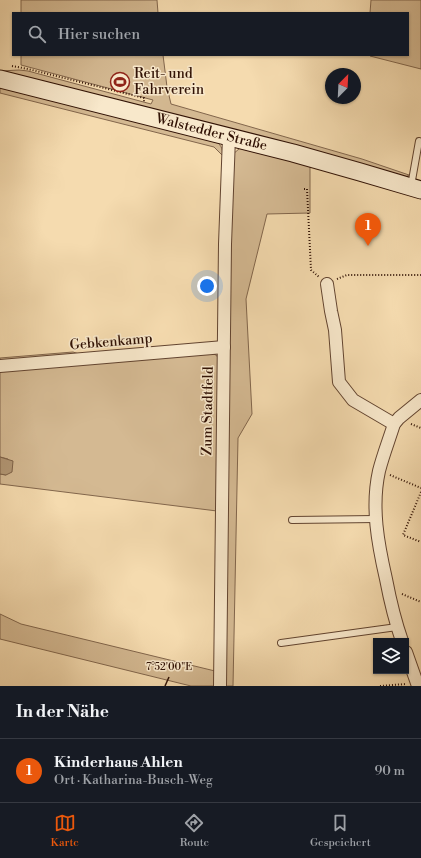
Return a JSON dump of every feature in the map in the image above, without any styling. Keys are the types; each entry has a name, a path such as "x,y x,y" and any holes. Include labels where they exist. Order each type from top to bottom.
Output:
{"main road":[{"name":"Walstedder Straße","path":"4,73 416,188"}],"street":[{"name":"Zum Stadtfeld","path":"220,686 224,347 229,137"},
{"path":"327,284 335,330 339,382 353,400 394,424"},
{"name":"Gebkenkamp","path":"0,366 224,347"},
{"path":"401,638 380,554 376,519 379,471 394,424 421,400"},
{"path":"409,660 418,685"}],"lane":[{"path":"416,188 418,141"},
{"path":"292,520 376,519"},
{"path":"281,643 397,627"}],"path":[{"path":"4,73 19,67 144,98"},
{"path":"304,189 307,189 311,270 327,284 347,275 421,275"},
{"path":"379,471 421,488"},
{"path":"421,492 403,535 421,542"},
{"path":"388,588 421,602"},
{"path":"380,686 418,685"}],"shaded area":[{"path":"21,0 157,0 158,12 21,12"},
{"path":"371,0 421,0 421,69 370,56 409,56 409,12 370,12"},
{"path":"21,56 163,56 171,104 362,159 409,175 404,178 0,71 28,71 151,104 153,100 21,65"},
{"path":"0,84 214,139 221,146 223,156 214,147 0,93"},
{"path":"249,147 310,164 310,213 267,214 246,299 252,414 238,438 233,686 224,686 232,155 240,148"},
{"path":"73,352 82,355 0,362 0,358"},
{"path":"208,352 216,355 219,359 217,511 0,484 0,474 6,475 8,459 0,457 0,369"},
{"path":"0,457 13,461 12,472 6,475 0,474"},
{"path":"0,614 21,624 215,671 215,686 191,686 0,639"}],"place":[{"name":"Reit- und Fahrverein","path":"120,82"},
{"name":"Kinderhaus Ahlen","path":"368,246"}]}
